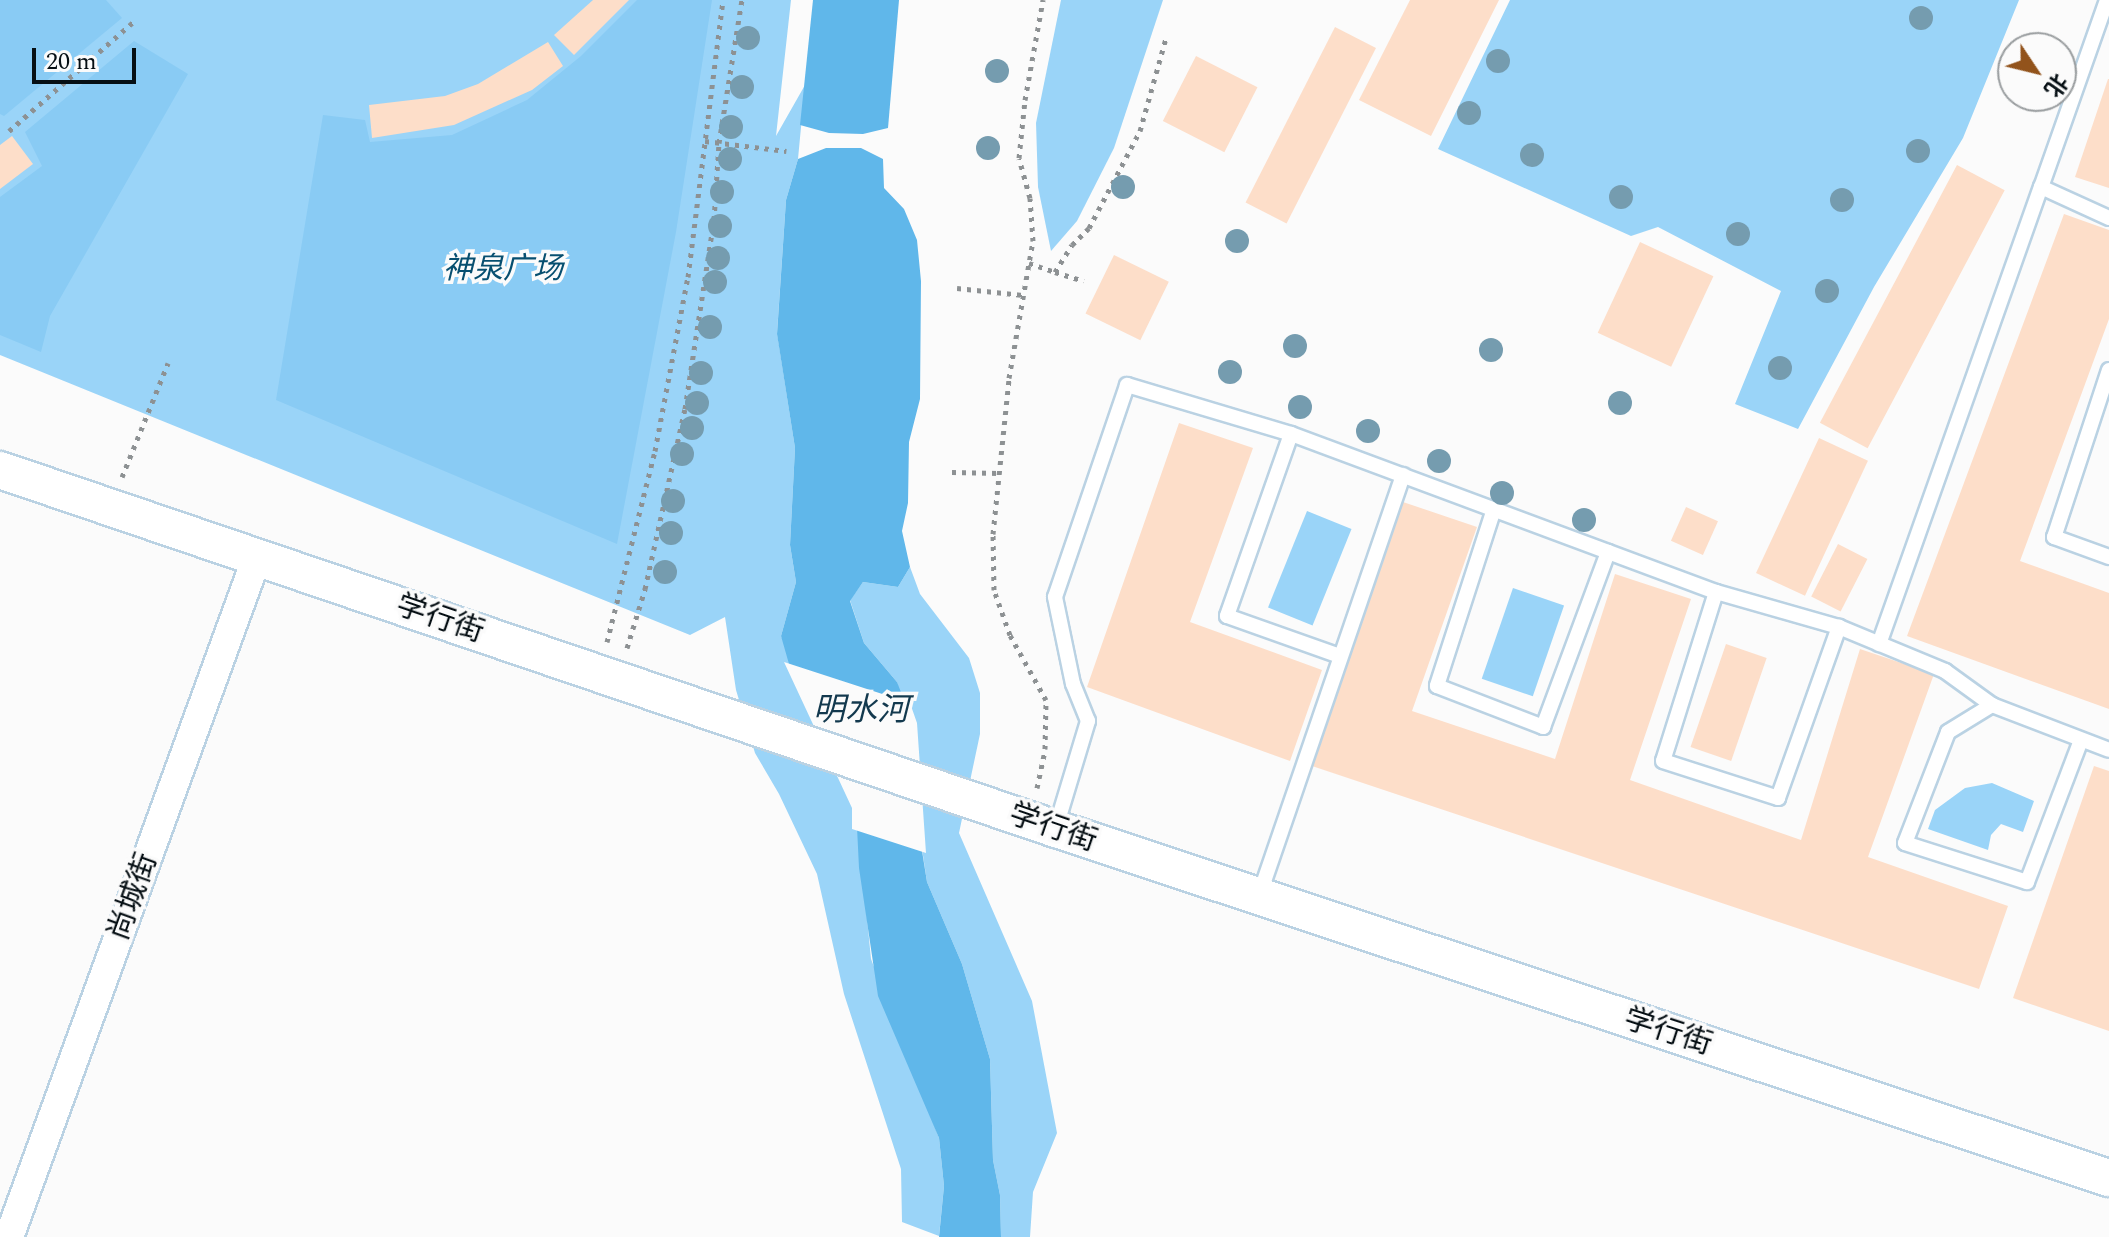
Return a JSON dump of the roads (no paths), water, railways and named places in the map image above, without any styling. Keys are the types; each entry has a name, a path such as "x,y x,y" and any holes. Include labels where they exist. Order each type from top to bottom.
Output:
{"street":[{"name":"学行街","path":"0,470 977,802 2109,1178"},
{"name":"尚城街","path":"9,1237 257,557"}],"lane":[{"path":"1879,644 2107,0"},
{"path":"2041,187 2109,218"},
{"path":"2109,370 2054,537 2109,557"},
{"path":"1043,824 1088,721 1073,684 1055,597 1127,385 1291,434 1716,592 1839,627 1945,671 1992,705 2109,750"},
{"path":"1291,434 1227,616 1340,656"},
{"path":"1258,896 1403,475"},
{"path":"1494,509 1437,686 1543,727 1608,552"},
{"path":"1716,592 1663,761 1778,798 1839,627"},
{"path":"1992,705 1948,732 1905,843 2027,882 2081,740"}],"water":[{"path":"813,0 899,0 888,128 863,134 829,133 800,125"},
{"name":"明水河","path":"826,148 861,148 883,159 884,188 904,209 917,240 921,281 920,399 909,442 908,503 902,531 910,567 898,587 863,582 850,601 864,643 897,682 913,723 919,832 927,882 962,964 990,1059 993,1160 1000,1195 1001,1237 939,1237 944,1186 939,1138 878,996 859,868 856,807 789,664 781,636 796,582 790,545 795,448 777,334 786,200 798,159"}],"park label":[{"name":"神泉广场","path":"503,269"}]}
